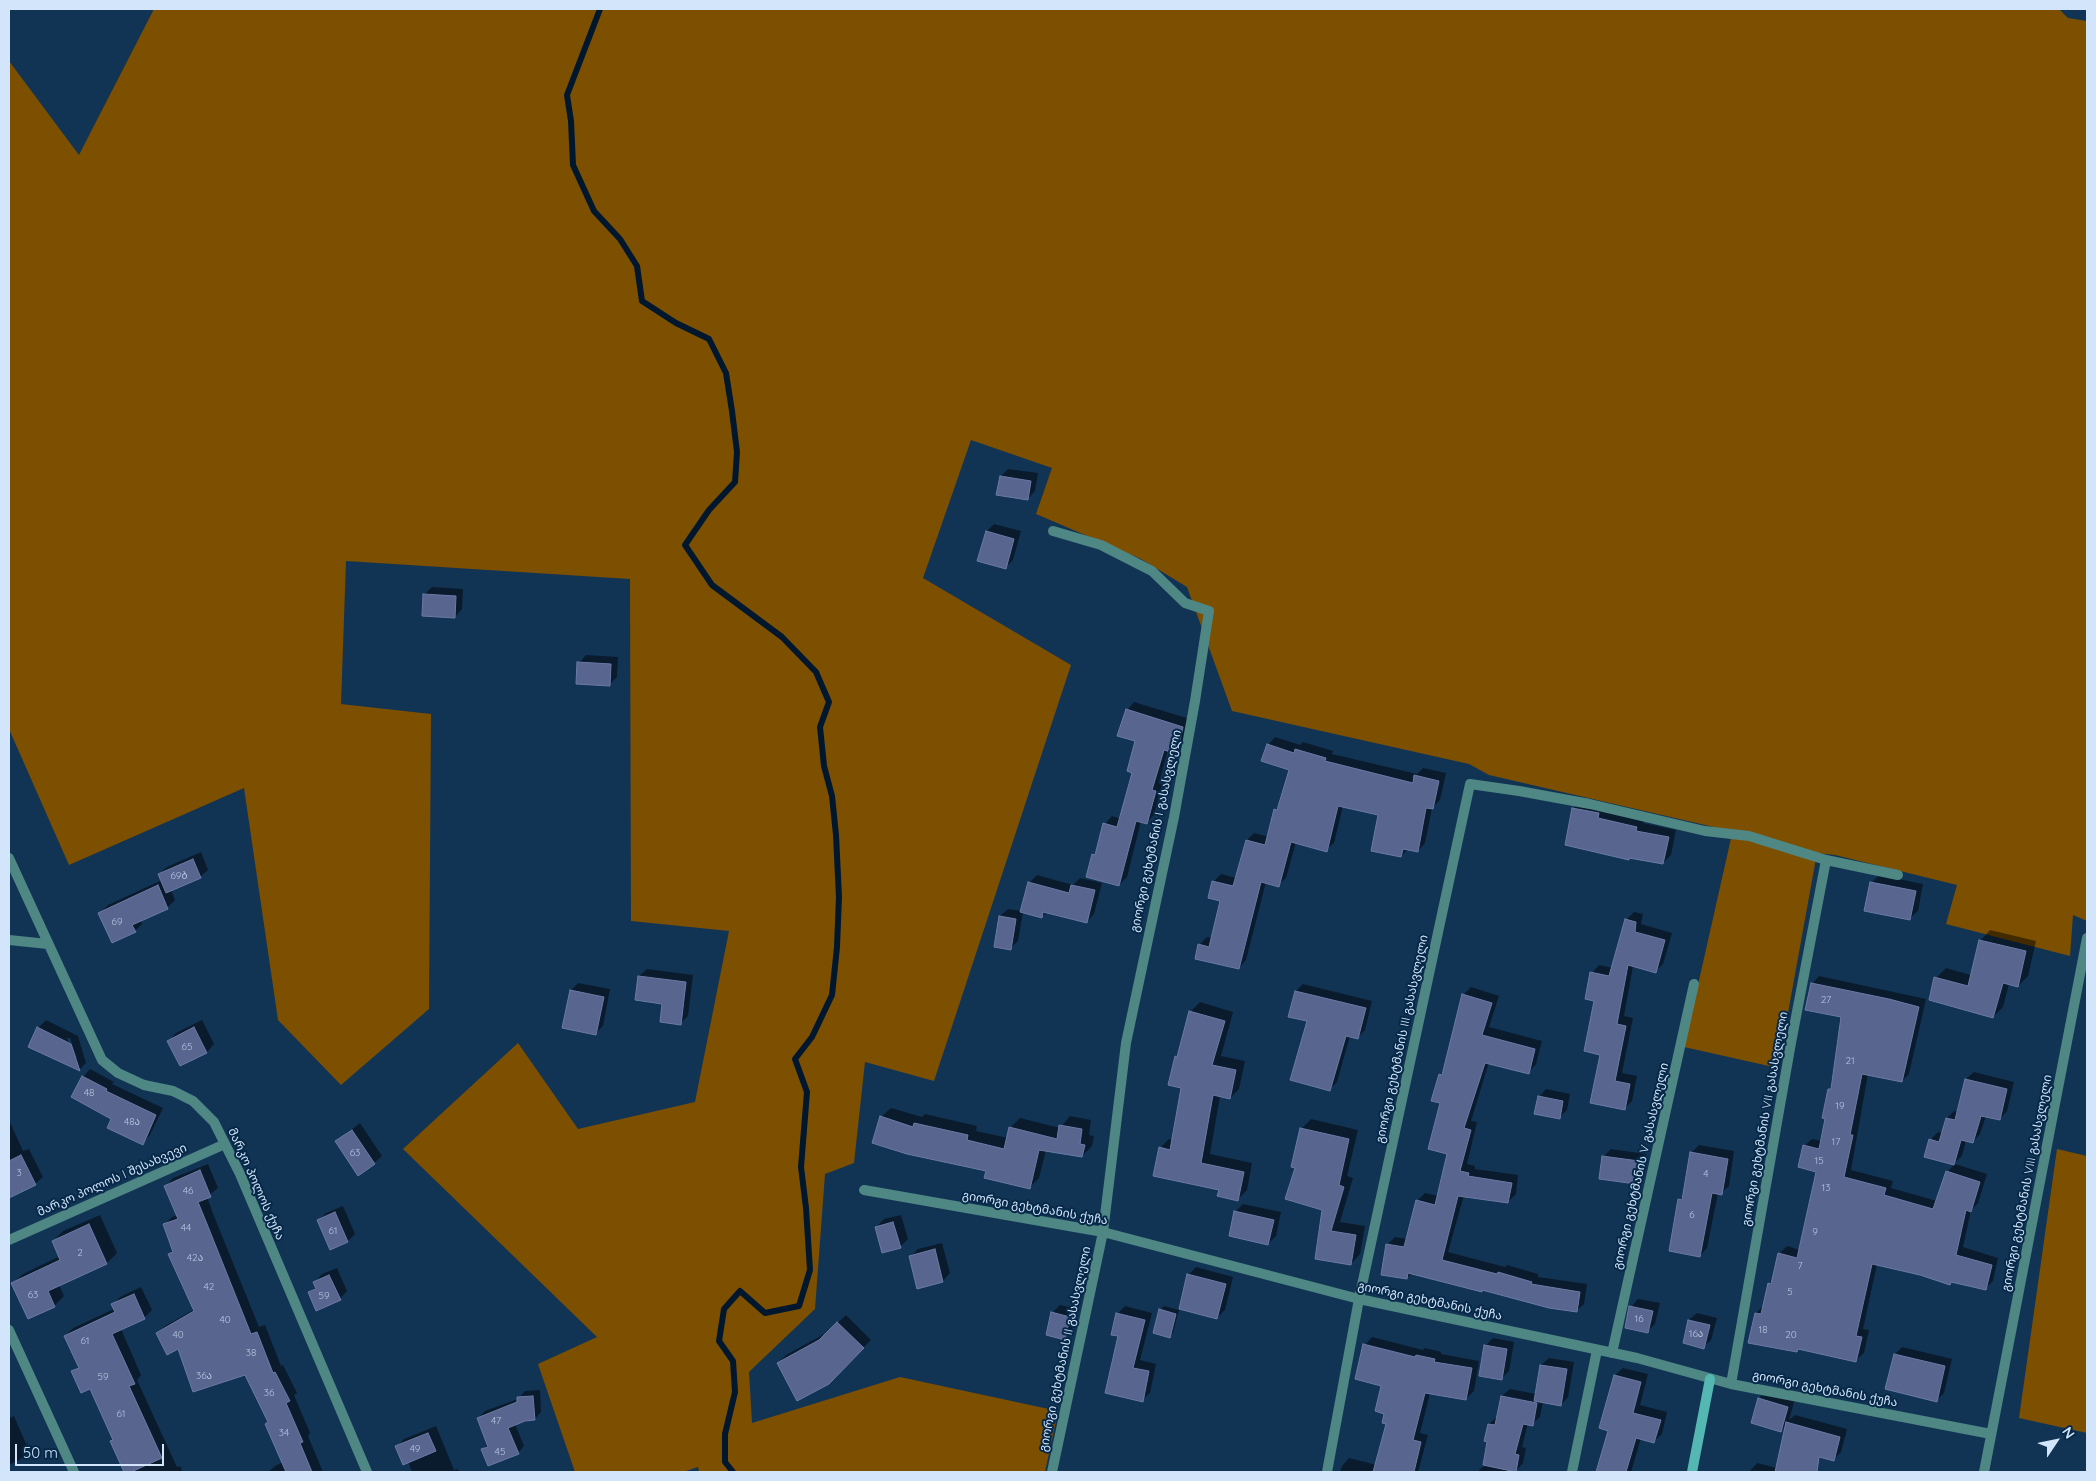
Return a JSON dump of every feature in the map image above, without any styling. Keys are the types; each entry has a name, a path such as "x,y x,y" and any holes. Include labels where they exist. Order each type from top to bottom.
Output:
{"street":[{"name":"გიორგი გეხტმანის I გასასვლელი","path":"1053,530 1101,545 1152,571 1185,603 1209,610 1174,817 1126,1043 1103,1232"},
{"name":"გიორგი გეხტმანის III გასასვლელი","path":"1327,1472 1359,1299 1470,784 1590,804 1705,830 1749,836 1826,860"},
{"name":"მარკო პოლოს ქუჩა","path":"9,858 102,1060 118,1073 144,1085 173,1092 193,1101 214,1122 240,1174 367,1472"},
{"path":"1826,860 1898,875"},
{"name":"გიორგი გეხტმანის VII გასასვლელი","path":"1731,1384 1791,1043 1826,860"},
{"name":"გიორგი გეხტმანის VIII გასასვლელი","path":"1984,1472 2087,938"},
{"path":"9,940 48,944"},
{"name":"გიორგი გეხტმანის V გასასვლელი","path":"1612,1353 1694,984"},
{"name":"მარკო პოლოს I შესახვევი","path":"9,1240 225,1144"},
{"name":"გიორგი გეხტმანის ქუჩა","path":"864,1190 1103,1232 1359,1299 1637,1358 1731,1384 1991,1434"},
{"name":"გიორგი გეხტმანის II გასასვლელი","path":"1052,1472 1103,1232"},
{"path":"9,1330 74,1472"},
{"path":"1572,1472 1597,1350"},
{"path":"1692,1472 1710,1378"}],"shaded area":[{"path":"154,9 2059,9 2068,18 2087,21 2087,921 2073,915 2070,956 1946,924 1957,885 1835,855 1817,853 1778,1068 1684,1047 1732,834 1718,828 1489,775 1469,764 1232,711 1187,587 1141,559 1036,514 1052,468 971,440 923,578 1071,665 934,1081 865,1062 854,1163 825,1174 815,1309 749,1372 752,1423 900,1377 1058,1411 1045,1472 699,1472 698,1467 683,1472 575,1472 538,1364 597,1337 403,1149 518,1043 578,1129 695,1102 729,931 631,921 630,579 346,561 341,704 431,714 429,1009 341,1085 278,1020 244,788 69,865 9,729 9,61 79,155"},
{"path":"2057,1149 2087,1156 2087,1433 2019,1418"}],"building":[{"path":"1000,476 1031,481 1028,500 996,495"},
{"path":"986,531 1014,539 1006,569 977,561"},
{"path":"423,594 456,596 455,618 422,616"},
{"path":"577,662 611,664 610,686 576,684"},
{"path":"1126,709 1183,727 1177,754 1164,750 1152,790 1156,791 1147,824 1136,821 1119,886 1086,877 1092,854 1095,855 1103,823 1117,827 1132,773 1127,771 1135,741 1117,736"},
{"path":"1267,744 1294,753 1295,749 1326,758 1325,761 1413,783 1414,775 1439,781 1433,809 1426,808 1418,852 1403,849 1401,857 1371,851 1378,815 1338,806 1327,852 1291,842 1279,887 1261,882 1239,969 1195,959 1198,944 1209,947 1220,901 1208,898 1212,881 1233,886 1246,840 1265,845 1274,809 1277,810 1289,770 1261,761"},
{"path":"1572,808 1599,813 1598,818 1637,827 1636,831 1669,837 1663,864 1629,858 1629,860 1565,845"},
{"path":"193,859 201,878 166,893 158,874"},
{"path":"1028,882 1069,893 1071,885 1095,890 1087,923 1043,912 1042,918 1020,912"},
{"path":"1870,882 1916,891 1910,920 1864,911"},
{"path":"158,885 168,909 132,925 136,932 112,943 98,913"},
{"path":"999,916 1016,919 1011,950 994,947"},
{"path":"1625,919 1636,922 1635,932 1665,940 1656,973 1628,965 1617,1024 1626,1026 1615,1081 1630,1084 1625,1110 1590,1103 1600,1055 1584,1051 1594,1001 1585,999 1590,972 1609,976"},
{"path":"1979,940 2026,951 2018,987 2003,983 1993,1018 1929,1000 1934,977 1968,986"},
{"path":"638,976 686,982 681,1025 660,1022 662,1004 635,1000"},
{"path":"1811,983 1919,1007 1902,1082 1862,1074 1850,1135 1853,1135 1844,1177 1886,1188 1884,1195 1933,1209 1946,1171 1980,1182 1971,1212 1966,1210 1956,1255 1992,1265 1986,1290 1951,1282 1950,1285 1920,1275 1872,1264 1856,1336 1862,1337 1856,1362 1798,1349 1797,1352 1748,1343 1755,1313 1761,1314 1768,1283 1771,1284 1778,1253 1797,1258 1816,1172 1798,1167 1803,1145 1819,1149 1825,1119 1822,1118 1828,1089 1831,1089 1841,1017 1805,1010"},
{"path":"570,990 604,997 596,1035 562,1028"},
{"path":"1295,991 1366,1008 1358,1039 1346,1036 1330,1091 1290,1080 1307,1021 1288,1017"},
{"path":"1462,994 1492,1003 1482,1035 1535,1049 1529,1074 1485,1063 1464,1128 1471,1130 1460,1171 1469,1173 1468,1176 1512,1183 1508,1203 1458,1196 1442,1260 1497,1274 1498,1272 1532,1282 1531,1284 1580,1292 1577,1312 1549,1308 1408,1273 1407,1279 1381,1275 1386,1244 1404,1247 1416,1200 1435,1205 1447,1154 1428,1149 1440,1103 1431,1101 1439,1074 1442,1075"},
{"path":"1189,1011 1225,1021 1212,1065 1236,1070 1230,1099 1213,1095 1201,1163 1244,1172 1238,1201 1217,1196 1219,1190 1153,1176 1159,1147 1170,1150 1181,1088 1168,1085"},
{"path":"37,1027 71,1044 80,1071 28,1047"},
{"path":"194,1027 207,1053 180,1066 167,1041"},
{"path":"82,1076 107,1089 106,1091 156,1115 143,1145 107,1128 111,1119 71,1097"},
{"path":"1965,1079 2007,1089 2000,1120 1981,1116 1973,1143 1961,1140 1954,1165 1924,1157 1929,1139 1939,1142 1946,1118 1955,1120"},
{"path":"1538,1096 1563,1101 1560,1119 1534,1114"},
{"path":"880,1116 913,1127 914,1123 968,1135 967,1140 1004,1149 1009,1127 1057,1139 1059,1125 1082,1129 1080,1144 1085,1145 1082,1157 1039,1150 1030,1189 984,1178 986,1171 907,1154 872,1143"},
{"path":"1300,1128 1349,1139 1339,1185 1344,1187 1331,1231 1356,1235 1351,1265 1315,1259 1322,1210 1285,1199 1295,1168 1291,1167"},
{"path":"352,1130 375,1164 358,1176 335,1141"},
{"path":"1690,1152 1728,1159 1722,1195 1712,1193 1700,1257 1669,1251 1678,1199 1682,1200"},
{"path":"21,1155 36,1185 9,1198 9,1161"},
{"path":"1602,1156 1639,1161 1636,1184 1599,1179"},
{"path":"200,1170 211,1197 198,1202 251,1334 257,1332 273,1373 275,1372 290,1401 286,1403 303,1442 300,1443 312,1472 286,1472 265,1424 268,1422 245,1375 193,1392 178,1349 167,1355 156,1333 194,1311 168,1254 173,1252 163,1224 178,1219 164,1186"},
{"path":"1234,1211 1274,1220 1268,1245 1229,1236"},
{"path":"335,1212 348,1242 330,1250 317,1220"},
{"path":"893,1222 901,1248 882,1253 875,1227"},
{"path":"89,1224 107,1264 48,1291 55,1307 28,1319 11,1283 60,1260 52,1241"},
{"path":"935,1249 943,1282 917,1289 909,1256"},
{"path":"1187,1274 1226,1284 1217,1319 1179,1309"},
{"path":"329,1275 341,1300 316,1311 308,1292 316,1289 313,1282"},
{"path":"134,1294 145,1319 112,1334 135,1384 129,1386 162,1458 131,1472 124,1472 110,1441 113,1440 90,1389 81,1393 71,1371 79,1368 64,1336 115,1312 111,1304"},
{"path":"1629,1306 1653,1311 1648,1333 1625,1328"},
{"path":"1159,1309 1176,1314 1170,1338 1153,1333"},
{"path":"1051,1312 1070,1317 1065,1340 1046,1335"},
{"path":"1116,1313 1145,1320 1133,1368 1149,1371 1143,1402 1105,1393 1118,1336 1111,1335"},
{"path":"1688,1320 1710,1325 1704,1349 1683,1343"},
{"path":"837,1322 864,1348 829,1384 797,1401 777,1363 819,1340"},
{"path":"1363,1344 1415,1357 1416,1355 1435,1359 1434,1362 1472,1368 1466,1400 1425,1393 1413,1440 1421,1442 1414,1472 1373,1472 1386,1424 1382,1423 1384,1414 1375,1411 1381,1386 1355,1379"},
{"path":"1484,1345 1507,1349 1502,1380 1479,1376"},
{"path":"1894,1354 1945,1366 1937,1402 1885,1389"},
{"path":"1540,1365 1567,1369 1561,1406 1534,1401"},
{"path":"1614,1375 1641,1382 1633,1413 1661,1420 1654,1443 1636,1438 1626,1472 1596,1472 1608,1431 1599,1428"},
{"path":"533,1396 535,1420 525,1421 508,1428 519,1454 488,1466 481,1449 488,1447 477,1418 517,1402 517,1397"},
{"path":"1501,1396 1537,1403 1533,1426 1523,1424 1515,1454 1519,1455 1516,1472 1483,1465 1487,1442 1484,1441 1488,1424 1495,1425"},
{"path":"1758,1398 1788,1407 1781,1432 1751,1423"},
{"path":"1786,1422 1840,1437 1834,1461 1819,1457 1817,1472 1775,1472"},
{"path":"428,1433 436,1451 403,1465 395,1446"}],"waterway":[{"path":"600,9 567,95 571,121 573,165 594,211 620,239 637,266 642,301 676,323 709,339 726,373 737,452 735,482 709,510 685,545 712,585 782,637 816,672 829,702 820,727 824,766 832,796 836,835 839,897 837,947 832,995 812,1037 795,1059 807,1092 801,1167 810,1270 799,1306 765,1313 740,1291 724,1309 719,1341 733,1361 735,1392 725,1434 725,1462 733,1472"}]}
